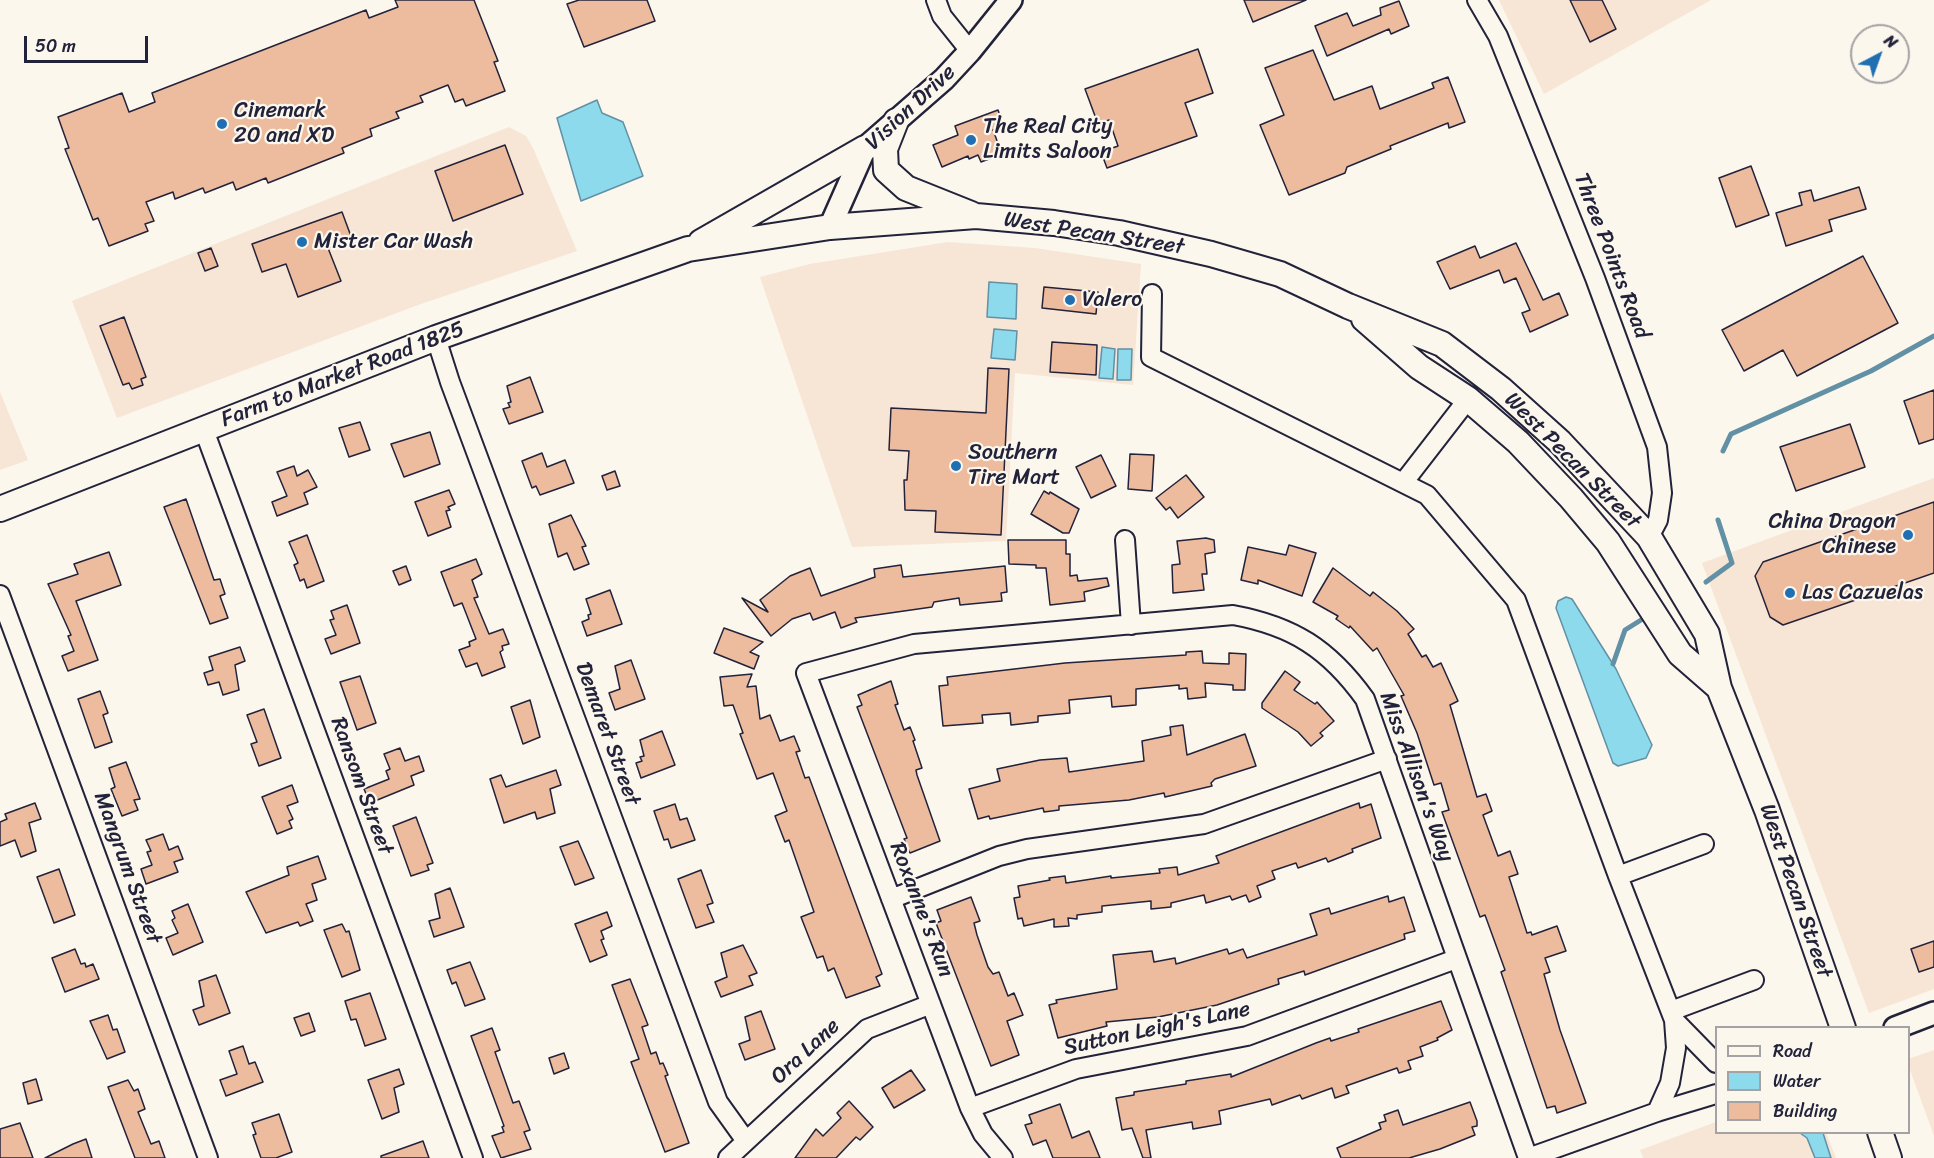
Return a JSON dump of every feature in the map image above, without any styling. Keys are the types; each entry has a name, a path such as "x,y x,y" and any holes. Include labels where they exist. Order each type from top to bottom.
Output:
{"main road":[{"path":"896,121 885,149 886,170 906,188 975,216"},
{"path":"688,249 865,148"},
{"name":"West Pecan Street","path":"688,249 830,227 975,216 1054,223 1211,254 1280,274 1348,306 1443,344 1501,389 1560,442 1649,537 1707,634 1719,688 1767,810 1842,1026"},
{"name":"Farm to Market Road 1825","path":"0,509 436,338 688,249"},
{"name":"West Pecan Street","path":"1348,306 1419,367 1468,399 1518,442 1571,498 1608,542 1680,654 1719,688"},
{"path":"1881,1134 1889,1158"}],"street":[{"path":"936,0 942,16 970,51"},
{"name":"Vision Drive","path":"830,227 865,148 970,51 1011,0"},
{"name":"Three Points Road","path":"1477,0 1503,46 1595,278 1657,447 1662,493 1658,520 1649,537"},
{"path":"1152,294 1151,357 1427,495 1516,600 1618,876 1673,1015 1676,1048 1670,1083 1657,1112"},
{"name":"Demaret Street","path":"436,338 450,382 718,1102 746,1141"},
{"path":"1403,483 1468,399"},
{"name":"Ransom Street","path":"204,430 473,1158"},
{"path":"1125,540 1131,625"},
{"name":"Mangrum Street","path":"0,595 208,1158"},
{"name":"Miss Allison's Way","path":"806,673 914,644 1233,615 1278,626 1324,652 1347,674 1367,704 1528,1158"},
{"name":"Roxanne's Run","path":"806,673 970,1108 983,1134 1003,1158"},
{"path":"891,899 999,856 1027,849 1204,824 1387,759"},
{"path":"1618,876 1704,844"},
{"name":"Sutton Leigh's Lane","path":"970,1108 1076,1069 1247,1036 1456,959"},
{"path":"1673,1015 1754,980"},
{"name":"Ora Lane","path":"728,1158 867,1029 931,1005"},
{"path":"1900,1026 1934,1013"},
{"path":"1673,1015 1715,1062"},
{"path":"1528,1158 1657,1112 1715,1094"}],"shaded area":[{"path":"1499,0 1711,0 1544,94"},
{"path":"509,127 526,136 533,148 577,251 418,305 117,418 72,301"},
{"path":"948,242 1035,248 1141,264 1133,385 1015,373 1006,541 852,547 760,277 810,264"},
{"path":"0,392 28,460 0,470"},
{"path":"1934,478 1934,989 1869,1013 1702,563"},
{"path":"1934,1050 1934,1136 1910,1070 1910,1058"},
{"path":"1715,1122 1715,1134 1826,1134 1836,1158 1643,1158 1640,1150"}],"water":[{"path":"597,100 602,113 623,122 643,176 581,201 557,118"},
{"path":"989,282 1017,284 1016,319 987,317"},
{"path":"994,329 1017,331 1015,360 991,358"},
{"path":"1102,347 1115,349 1113,379 1099,378"},
{"path":"1118,349 1132,349 1131,380 1117,380"},
{"path":"1566,597 1572,599 1616,669 1652,745 1646,758 1618,766 1613,763 1556,608 1558,601"},
{"path":"1801,1134 1823,1134 1831,1158 1815,1158 1807,1138"}],"building":[{"name":"Cinemark 20 and XD","path":"395,0 474,0 498,61 494,62 505,91 466,106 463,99 455,102 448,85 420,96 423,102 396,112 399,118 370,129 372,136 342,148 344,153 268,183 266,178 236,190 233,182 205,193 203,188 175,199 173,192 146,202 154,221 145,224 148,231 109,246 98,218 93,220 65,149 69,148 58,117 122,93 129,112 155,102 152,93 366,10 369,18 398,7"},
{"path":"579,0 647,0 655,21 584,47 567,4"},
{"path":"1244,0 1306,0 1253,22"},
{"path":"1570,0 1602,0 1616,29 1590,42"},
{"path":"1399,1 1409,26 1391,34 1389,29 1327,56 1315,26 1347,13 1353,26 1381,15 1380,8"},
{"path":"1198,49 1213,93 1185,103 1197,136 1107,168 1101,152 1118,146 1109,120 1098,124 1085,89"},
{"path":"1313,50 1334,100 1372,86 1380,109 1434,88 1432,83 1448,77 1465,122 1449,128 1448,123 1390,146 1391,149 1347,167 1345,173 1289,195 1260,125 1284,115 1265,68"},
{"name":"The Real City Limits Saloon","path":"998,110 1004,126 993,130 1002,154 981,162 978,155 969,159 968,156 942,167 933,145 958,135 955,126"},
{"path":"505,145 523,194 453,221 435,171"},
{"path":"1751,166 1769,215 1736,227 1719,178"},
{"path":"1859,187 1866,209 1829,220 1832,231 1786,246 1776,213 1802,205 1799,193 1811,190 1814,201"},
{"name":"Mister Car Wash","path":"342,212 352,239 328,248 341,281 298,297 286,264 262,272 252,244"},
{"path":"1516,243 1543,300 1559,293 1568,315 1530,332 1522,313 1530,310 1516,278 1504,283 1499,270 1450,289 1437,262 1475,246 1480,258"},
{"path":"211,248 218,266 205,271 198,253"},
{"path":"1863,256 1898,323 1797,376 1783,350 1744,371 1722,330"},
{"name":"Valero","path":"1044,287 1098,292 1096,314 1042,308"},
{"path":"124,317 146,377 141,379 143,385 132,389 129,383 123,385 100,326"},
{"path":"1052,342 1097,345 1096,375 1050,372"},
{"name":"Southern Tire Mart","path":"988,368 1009,369 1001,535 935,532 936,511 905,510 904,480 907,480 909,451 889,450 891,408 986,413"},
{"path":"530,377 543,412 509,424 503,409 510,407 508,403 511,402 507,386"},
{"path":"1934,390 1934,439 1919,444 1904,401"},
{"path":"360,422 370,450 349,457 339,428"},
{"path":"1850,424 1865,467 1796,491 1780,447"},
{"path":"430,432 440,464 404,477 391,444"},
{"path":"542,453 547,467 565,460 574,483 540,495 536,486 532,488 522,461"},
{"path":"1130,454 1154,455 1152,491 1128,489"},
{"path":"1101,455 1116,486 1091,498 1076,467"},
{"path":"294,466 297,476 308,470 317,487 304,493 308,504 277,516 272,502 287,496 277,472"},
{"path":"615,471 620,486 607,490 602,476"},
{"path":"1186,475 1204,497 1178,518 1170,507 1166,510 1156,498"},
{"path":"449,490 455,504 448,507 450,510 446,511 451,527 428,536 415,502"},
{"path":"1044,491 1049,494 1050,492 1079,509 1069,533 1063,533 1031,514"},
{"path":"186,499 214,580 220,579 225,594 220,596 228,618 210,624 164,507"},
{"path":"1934,502 1934,573 1783,625 1770,617 1755,576 1763,562"},
{"path":"571,515 586,546 582,547 589,564 574,570 567,553 558,557 549,524"},
{"path":"307,535 324,581 307,588 304,579 300,581 294,565 298,563 289,542"},
{"path":"1206,538 1214,540 1215,552 1205,554 1207,574 1202,574 1204,590 1173,593 1172,565 1180,564 1177,541"},
{"path":"1008,540 1066,540 1066,554 1070,554 1070,576 1077,575 1078,581 1107,578 1109,586 1084,592 1085,601 1050,605 1046,568 1036,568 1036,565 1009,564"},
{"path":"1289,545 1316,553 1302,596 1258,580 1258,584 1241,580 1248,547 1286,555"},
{"path":"109,552 121,585 76,601 98,660 68,671 62,656 74,651 68,636 71,635 48,584 78,574 74,564"},
{"path":"476,559 482,574 472,580 478,597 474,598 489,634 503,629 509,644 502,646 503,650 500,652 505,667 482,676 477,663 466,667 459,650 470,646 469,642 476,639 462,603 454,606 441,572"},
{"path":"901,565 903,577 1005,566 1007,592 1001,593 1002,601 960,605 959,598 934,602 932,607 855,618 857,622 841,628 835,612 813,620 810,613 792,619 771,636 742,598 768,612 760,600 790,576 810,568 821,596 875,577 874,569"},
{"path":"406,566 411,580 399,585 393,571"},
{"path":"1333,568 1370,596 1373,592 1397,611 1414,629 1408,634 1422,657 1426,655 1433,667 1441,663 1458,701 1450,705 1477,797 1486,794 1492,811 1483,815 1498,856 1510,851 1518,874 1509,877 1527,933 1531,932 1532,935 1557,926 1566,951 1545,958 1550,972 1544,974 1560,1030 1586,1103 1557,1113 1555,1106 1547,1108 1501,972 1505,970 1485,915 1480,917 1442,812 1449,810 1441,783 1434,785 1417,733 1401,696 1404,695 1377,648 1373,651 1350,626 1349,628 1336,619 1338,616 1313,602"},
{"path":"610,590 622,624 587,636 582,622 589,619 588,615 591,614 586,599"},
{"path":"347,605 360,643 331,654 325,639 336,635 330,620 334,619 331,611"},
{"path":"724,628 763,642 750,652 759,656 754,669 714,653"},
{"path":"240,647 245,661 235,665 239,690 223,695 219,682 208,685 204,673 213,670 209,657"},
{"path":"1202,651 1203,663 1229,664 1229,653 1246,654 1245,690 1233,690 1233,685 1205,683 1206,697 1188,699 1187,688 1179,689 1179,685 1136,689 1136,705 1112,707 1111,696 1069,700 1070,713 1038,716 1038,722 1011,725 1010,713 982,715 983,723 943,726 939,686 948,685 947,677 1065,663 1186,655 1186,652"},
{"path":"631,660 645,699 615,710 609,693 620,689 615,666"},
{"path":"1285,671 1300,682 1294,690 1315,704 1317,702 1334,721 1320,733 1323,736 1311,746 1298,732 1262,708 1262,703"},
{"path":"752,674 747,687 756,686 760,719 770,715 780,741 794,736 800,751 796,752 805,778 809,777 882,974 876,977 880,986 846,998 834,968 828,971 823,956 817,958 801,917 814,912 789,840 785,842 775,816 787,811 773,773 757,779 740,734 743,733 733,705 724,706 720,677"},
{"path":"360,676 376,723 357,730 340,682"},
{"path":"891,681 898,704 895,705 904,730 910,727 915,740 913,741 922,768 916,770 917,775 940,841 910,853 904,839 907,838 857,707 862,705 858,695"},
{"path":"100,691 108,713 103,715 112,742 95,748 78,699"},
{"path":"530,700 540,737 523,744 511,707"},
{"path":"264,709 281,758 259,766 251,744 257,742 247,715"},
{"path":"1183,725 1187,755 1245,734 1256,766 1215,779 1211,783 1212,786 1165,797 1164,793 1129,800 1059,806 1059,810 1044,812 1043,808 990,819 989,816 978,819 969,789 1000,781 997,769 1040,760 1067,758 1069,772 1144,761 1142,741 1171,735 1170,727"},
{"path":"662,731 675,765 641,778 636,763 642,761 640,757 644,756 640,740"},
{"path":"400,748 405,761 419,756 424,771 411,776 414,785 370,803 364,789 389,779 386,771 390,769 384,754"},
{"path":"126,762 140,799 134,800 138,810 122,816 111,789 115,787 109,768"},
{"path":"556,770 561,785 550,789 555,813 537,819 535,812 504,823 490,779 501,775 506,787"},
{"path":"292,785 298,802 287,806 293,819 289,821 292,828 277,834 262,797"},
{"path":"35,803 41,819 29,823 36,851 21,857 15,840 0,846 0,822 7,819 5,814"},
{"path":"1359,803 1360,808 1371,804 1381,838 1352,849 1353,852 1328,862 1326,858 1298,868 1296,863 1272,871 1275,879 1257,886 1261,897 1249,902 1246,895 1232,900 1230,896 1206,903 1204,895 1171,903 1171,907 1151,909 1151,901 1102,906 1102,912 1077,915 1077,919 1068,918 1069,926 1054,927 1054,919 1024,926 1022,918 1018,919 1014,898 1020,897 1018,886 1065,876 1066,883 1111,876 1111,878 1160,873 1159,869 1177,867 1178,875 1219,863 1216,856"},
{"path":"675,804 680,820 687,818 695,840 671,848 668,839 664,840 654,811"},
{"path":"416,817 433,863 427,865 429,870 411,876 393,826"},
{"path":"163,834 169,850 178,846 183,859 174,862 178,872 146,884 141,869 152,865 147,852 151,851 146,840"},
{"path":"578,841 594,878 575,885 560,847"},
{"path":"318,856 326,879 312,884 317,900 306,904 313,921 300,926 298,922 266,933 246,892 289,875 287,867"},
{"path":"59,869 75,915 54,923 37,877"},
{"path":"701,870 713,903 707,905 714,922 696,928 678,879"},
{"path":"450,888 464,927 434,937 429,921 440,918 435,894"},
{"path":"1388,896 1389,902 1404,897 1415,931 1404,934 1405,939 1305,975 1304,971 1278,979 1279,984 1217,1005 1158,1017 1106,1022 1107,1026 1058,1038 1049,1005 1057,1003 1056,1000 1117,989 1113,955 1152,951 1154,962 1175,958 1176,964 1227,949 1229,954 1243,949 1247,958 1317,935 1310,914 1329,908 1331,914"},
{"path":"971,897 980,921 974,923 988,967 993,974 999,972 1008,996 1014,993 1023,1015 1007,1021 1019,1055 991,1066 936,923 941,921 937,910"},
{"path":"188,904 203,942 173,955 166,938 178,933 172,920 175,918 172,911"},
{"path":"607,912 612,926 601,931 604,939 601,940 607,955 590,962 575,924"},
{"path":"342,924 346,932 349,931 360,970 342,977 324,930"},
{"path":"1934,941 1934,967 1919,972 1911,949"},
{"path":"743,945 757,973 749,976 753,985 721,997 715,982 727,977 721,953"},
{"path":"75,949 81,964 85,963 86,967 93,964 99,979 65,992 52,958"},
{"path":"470,962 485,999 465,1006 456,982 452,984 447,970"},
{"path":"216,975 230,1013 199,1025 193,1010 204,1006 199,981"},
{"path":"630,979 648,1025 642,1027 651,1054 656,1052 660,1064 663,1063 668,1075 665,1076 689,1143 665,1152 631,1062 639,1059 612,985"},
{"path":"370,993 386,1039 365,1046 356,1019 351,1020 345,1001"},
{"path":"1441,1001 1452,1030 1437,1038 1438,1040 1420,1047 1423,1056 1408,1061 1411,1069 1399,1073 1397,1068 1346,1086 1349,1093 1335,1098 1332,1088 1302,1099 1300,1095 1272,1105 1270,1099 1219,1111 1221,1124 1193,1129 1192,1122 1146,1130 1151,1158 1143,1158 1132,1128 1122,1130 1116,1098 1134,1095 1134,1092 1186,1084 1186,1081 1231,1074 1231,1077 1316,1043 1359,1032 1358,1029"},
{"path":"761,1011 775,1049 745,1060 739,1044 750,1040 745,1017"},
{"path":"309,1013 315,1031 301,1036 294,1018"},
{"path":"108,1015 113,1030 117,1029 125,1052 107,1059 90,1021"},
{"path":"492,1028 500,1050 495,1052 513,1103 519,1101 530,1130 524,1132 531,1149 501,1158 492,1136 504,1132 502,1127 504,1126 471,1036"},
{"path":"243,1046 249,1064 255,1062 263,1082 226,1096 220,1080 237,1074 229,1051"},
{"path":"564,1053 569,1068 554,1074 549,1058"},
{"path":"399,1069 404,1084 394,1088 399,1112 382,1119 368,1080"},
{"path":"911,1070 925,1090 894,1108 882,1088"},
{"path":"36,1079 42,1100 28,1104 23,1083"},
{"path":"128,1080 134,1091 138,1089 145,1109 138,1112 151,1144 159,1141 165,1158 135,1158 108,1087"},
{"path":"849,1101 873,1127 860,1140 856,1137 836,1158 795,1158 816,1129 823,1136 841,1118 837,1113"},
{"path":"1470,1102 1477,1121 1477,1126 1472,1127 1475,1135 1440,1149 1409,1158 1341,1158 1337,1148 1381,1129 1379,1123 1386,1121 1384,1115 1398,1110 1403,1125"},
{"path":"1060,1104 1072,1138 1089,1131 1100,1158 1053,1158 1046,1140 1033,1145 1025,1125 1032,1123 1029,1115"},
{"path":"279,1114 292,1152 276,1158 261,1158 253,1135 256,1134 252,1123"},
{"path":"20,1123 33,1158 0,1158 0,1129"},
{"path":"86,1139 92,1158 45,1158 73,1144"},
{"path":"423,1141 429,1158 381,1158 381,1156"}],"waterway":[{"path":"1723,451 1731,434 1871,371 1934,336"},
{"path":"1706,582 1732,563 1718,520"},
{"path":"1613,664 1625,630 1641,620"}],"place":[{"name":"Cinemark 20 and XD","path":"222,124"},
{"name":"The Real City Limits Saloon","path":"971,140"},
{"name":"Mister Car Wash","path":"302,242"},
{"name":"Valero","path":"1070,300"},
{"name":"Southern Tire Mart","path":"956,466"},
{"name":"China Dragon Chinese","path":"1908,535"},
{"name":"Las Cazuelas","path":"1790,593"}]}
